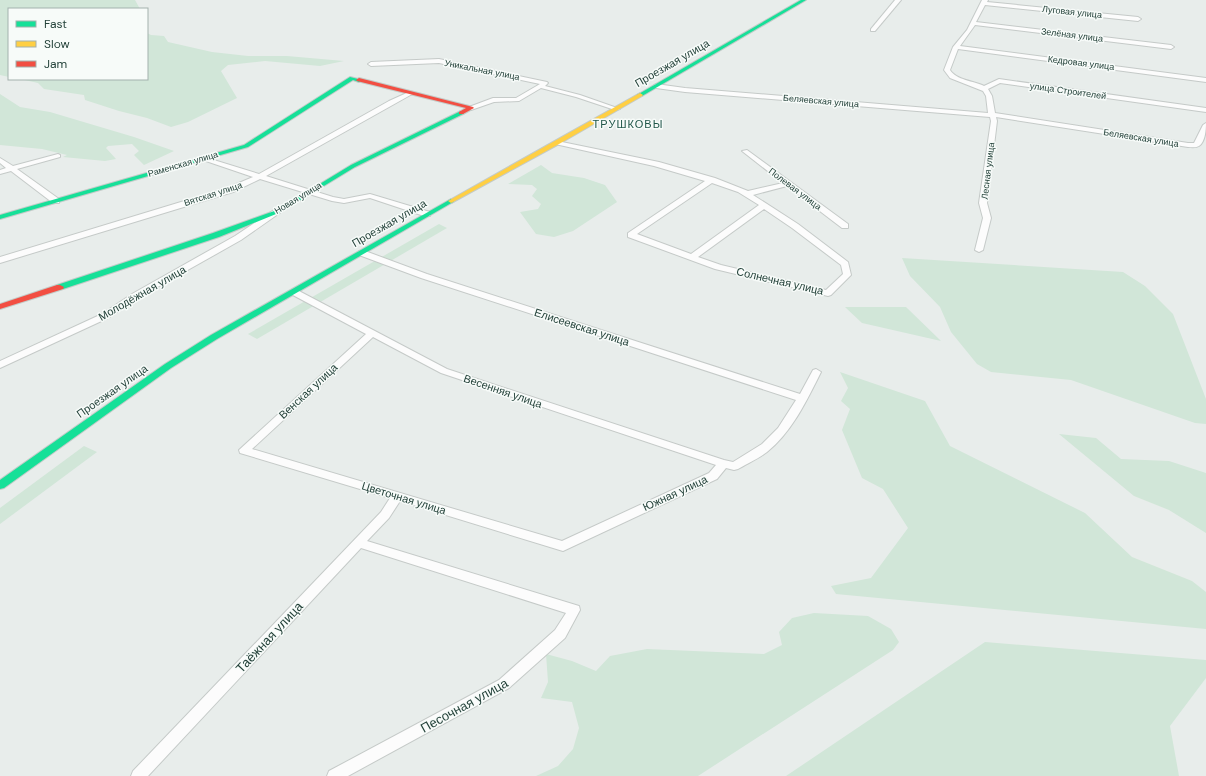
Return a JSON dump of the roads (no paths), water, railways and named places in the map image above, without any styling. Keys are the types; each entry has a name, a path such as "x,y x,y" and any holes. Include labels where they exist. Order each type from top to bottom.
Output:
{"main road":[{"name":"Проезжая улица","path":"0,485 168,366 214,337 362,253 427,214 617,109 804,0"},
{"name":"Раменская улица","path":"0,217 246,146 352,78 411,93"},
{"path":"411,93 471,108"},
{"name":"Новая улица","path":"0,307 216,235 279,211 353,166 471,108"}],"street":[{"path":"873,30 898,0"},
{"path":"983,89 949,75 948,70 956,47 962,42 984,2"},
{"name":"Луговая улица","path":"984,2 1138,19"},
{"name":"Зелёная улица","path":"973,23 1171,47"},
{"name":"Кедровая улица","path":"956,47 1206,80"},
{"name":"Уникальная улица","path":"371,64 439,61 542,84 617,109"},
{"name":"улица Строителей","path":"983,89 999,81 1206,110"},
{"path":"471,108 493,100 517,100 542,84"},
{"name":"Беляевская улица","path":"656,86 684,90 990,115 1196,146 1206,125"},
{"name":"Лесная улица","path":"980,250 987,218 984,203 994,121 990,115 989,95 983,89"},
{"name":"Вятская улица","path":"0,260 230,190 260,176 391,102 411,93"},
{"name":"Солнечная улица","path":"557,143 656,164 712,180 741,190 795,226 845,264 847,276 828,293 718,267 631,235 712,180"},
{"name":"Полевая улица","path":"745,151 845,226"},
{"path":"0,172 58,156"},
{"path":"202,158 339,201 370,196 427,214"},
{"path":"0,160 56,201"},
{"path":"747,194 788,184"},
{"path":"694,257 764,205"},
{"name":"Молодёжная улица","path":"0,365 105,316 135,296 238,238 279,211"},
{"name":"Елисеевская улица","path":"362,253 424,276 802,398"},
{"name":"Весенняя улица","path":"294,292 444,371 723,464"},
{"name":"Венская улица","path":"244,450 372,333"},
{"path":"723,464 734,466 766,448 780,431 802,398 816,372"},
{"name":"Цветочная улица","path":"244,450 563,546"},
{"name":"Южная улица","path":"563,546 713,476 723,464"},
{"name":"Таёжная улица","path":"138,776 385,515 397,496"},
{"name":"Песочная улица","path":"334,776 504,684 560,634 574,610 358,543"}],"district":[{"name":"ТРУШКОВЫ","path":"628,124"}]}
